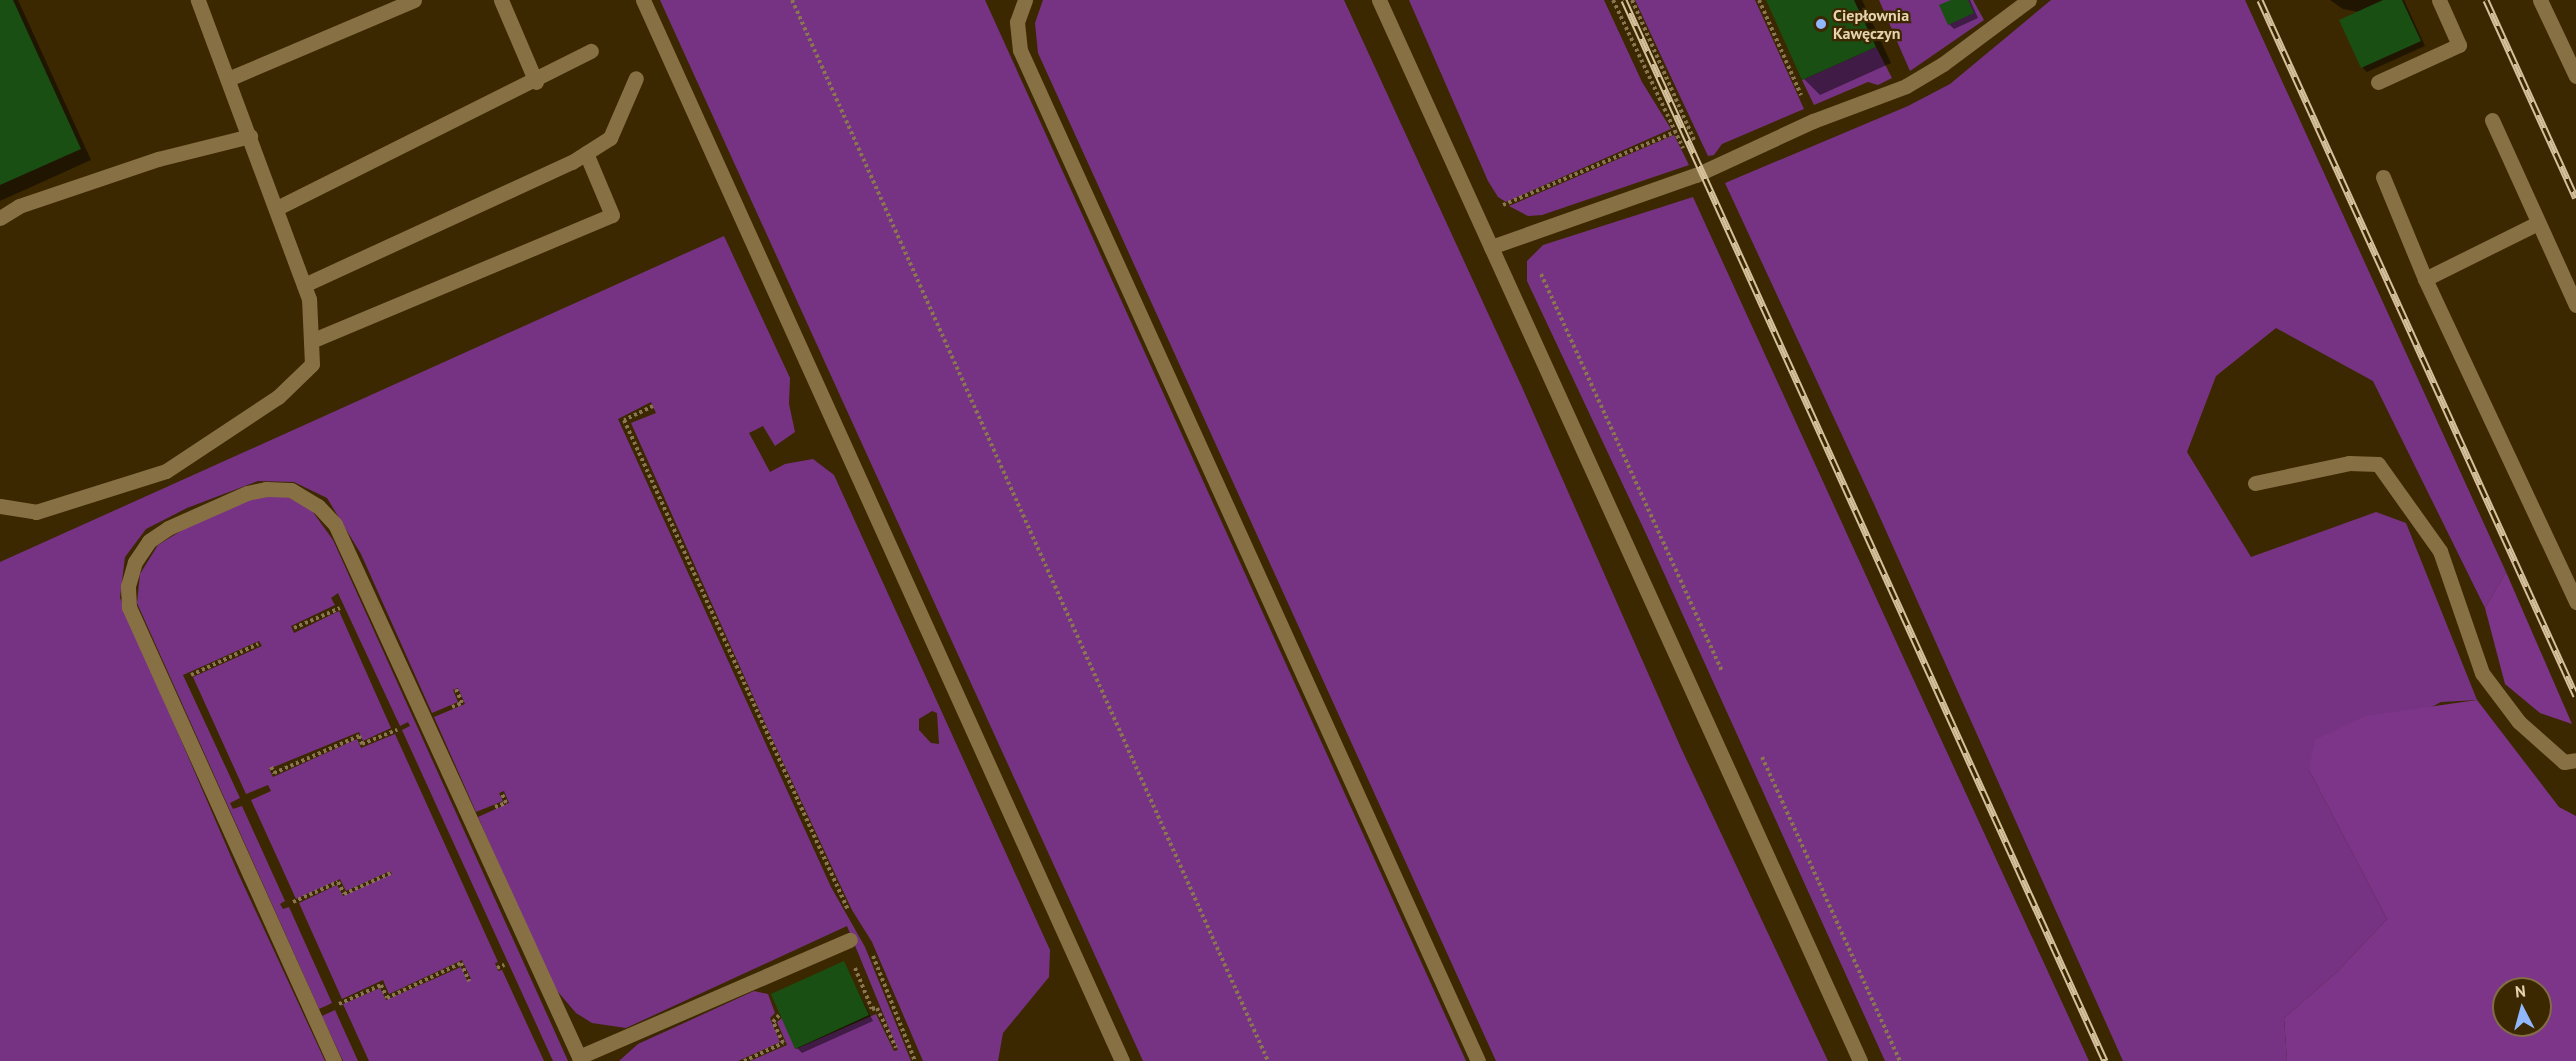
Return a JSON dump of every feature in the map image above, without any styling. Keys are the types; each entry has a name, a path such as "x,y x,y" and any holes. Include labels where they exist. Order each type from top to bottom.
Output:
{"lane":[{"path":"0,506 36,512 166,471 278,397 312,364 304,285 198,0"},
{"path":"228,79 414,0"},
{"path":"501,0 536,82"},
{"path":"643,0 1122,1061"},
{"path":"1025,0 1017,22 1020,50 1479,1061"},
{"path":"1379,0 1860,1061"},
{"path":"1491,248 1702,172 1813,121 1906,86 1943,64 2029,0"},
{"path":"2378,81 2459,45 2439,0"},
{"path":"2540,0 2576,76"},
{"path":"277,208 536,82 591,51"},
{"path":"304,285 586,153 610,138 636,78"},
{"path":"2492,120 2576,305"},
{"path":"0,218 19,206 159,159 250,136"},
{"path":"311,341 612,215 586,153"},
{"path":"2383,177 2425,279 2576,602"},
{"path":"2425,279 2538,223"},
{"path":"2255,483 2349,463 2378,464 2440,551 2482,672 2519,722 2564,762 2576,760"},
{"path":"334,1061 129,607 128,586 132,570 149,541 178,523 247,493 267,489 291,490 318,506 334,524 580,1059 847,941"}],"path":[{"path":"792,0 1268,1061"},
{"path":"1612,0 1676,132 1702,172"},
{"path":"1632,0 1702,172"},
{"path":"1759,0 1813,121"},
{"path":"1499,205 1512,204 1676,132"},
{"path":"1541,274 1722,671"},
{"path":"653,406 624,420 849,913"},
{"path":"294,628 340,608"},
{"path":"271,767 274,773 358,736 362,744 407,725"},
{"path":"1762,757 1900,1061"},
{"path":"292,903 338,882 344,894 391,873"},
{"path":"847,941 872,1010 877,1008 896,1048"},
{"path":"869,945 915,1061"},
{"path":"314,1016 381,985 387,998 461,963 469,981"},
{"path":"496,968 504,965"},
{"path":"744,1061 783,1043 773,1022 780,1014"}],"shaded area":[{"path":"660,0 985,0 1466,1061 1143,1061"},
{"path":"1043,0 1344,0 1521,385 1681,748 1828,1061 1496,1061 1038,53 1035,23"},
{"path":"1409,0 1604,0 1642,82 1671,129 1506,202 1498,197 1488,181"},
{"path":"1635,0 1755,0 1804,109 1722,144 1714,155 1708,156"},
{"path":"1879,0 1973,0 1984,20 1910,71"},
{"path":"2051,0 2245,0 2506,572 2485,608 2373,381 2276,328 2216,376 2187,452 2251,557 2376,512 2406,523 2477,700 2441,702 2309,770 2387,919 2337,972 2284,1018 2287,1061 2123,1061 1874,504 1725,183 1908,106 1950,84"},
{"path":"1876,47 1892,78 1878,85 1868,82 1814,105 1802,80"},
{"path":"1674,135 1689,165 1542,215 1528,216 1509,206"},
{"path":"1693,197 2089,1061 1885,1061 1648,538 1527,281 1527,261 1543,245"},
{"path":"724,236 790,378 789,404 795,432 775,446 763,426 749,433 770,472 785,464 813,459 834,475 1050,950 1049,977 1003,1033 998,1061 923,1061 872,942 852,910 770,734 631,423 656,413 651,402 618,419 831,887 865,947 911,1061 750,1061 787,1045 777,1022 782,1018 796,1049 876,1014 894,1051 898,1050 847,926 626,1028 592,1023 576,1013 552,985 478,817 509,803 504,791 499,793 503,801 476,812 434,717 465,704 458,688 453,690 458,702 432,713 361,554 327,498 294,482 258,481 187,508 146,529 125,557 120,598 238,873 325,1061 0,1061 0,562","holes":["932,711 937,713 939,744 931,743 919,730 919,719"]},
{"path":"255,497 287,497 310,508 333,540 568,1061 553,1061 402,730 410,726 408,722 400,726 338,593 331,598 335,605 291,626 294,633 339,611 391,728 363,741 359,732 269,769 273,777 357,739 361,748 395,734 498,962 495,963 498,971 502,970 544,1061 369,1061 343,1004 380,988 386,1000 461,967 467,980 471,979 462,960 389,994 383,980 342,999 299,903 337,885 343,896 392,874 390,871 346,891 340,879 296,899 251,800 271,791 268,785 246,794 193,677 262,646 259,641 183,675 240,798 230,803 233,809 242,806 285,901 280,904 283,909 289,907 332,1003 319,1009 137,603 140,574 158,545 197,521"},
{"path":"2506,572 2572,724 2540,713 2505,684 2485,608"},
{"path":"2477,700 2559,807 2576,816 2576,1061 2287,1061 2284,1018 2337,972 2387,919 2309,770 2315,740 2365,716"},
{"path":"754,991 768,994 775,1013 770,1018 780,1042 738,1061 619,1061 638,1044"},
{"path":"335,1010 358,1061 343,1061 322,1016"}],"building":[{"path":"0,0 13,0 81,149 0,185"},
{"name":"Ciepłownia Kawęczyn","path":"1766,0 1854,0 1876,47 1802,80"},
{"path":"1951,0 1968,0 1974,13 1948,25 1939,5"},
{"path":"2383,0 2402,0 2421,41 2361,68 2339,20"},
{"path":"844,961 869,1015 795,1049 771,994"}],"railway":[{"path":"1624,0 2105,1061"},
{"path":"2260,0 2576,696"},
{"path":"2486,0 2576,198"}],"place":[{"name":"Ciepłownia Kawęczyn","path":"1821,24"}]}
